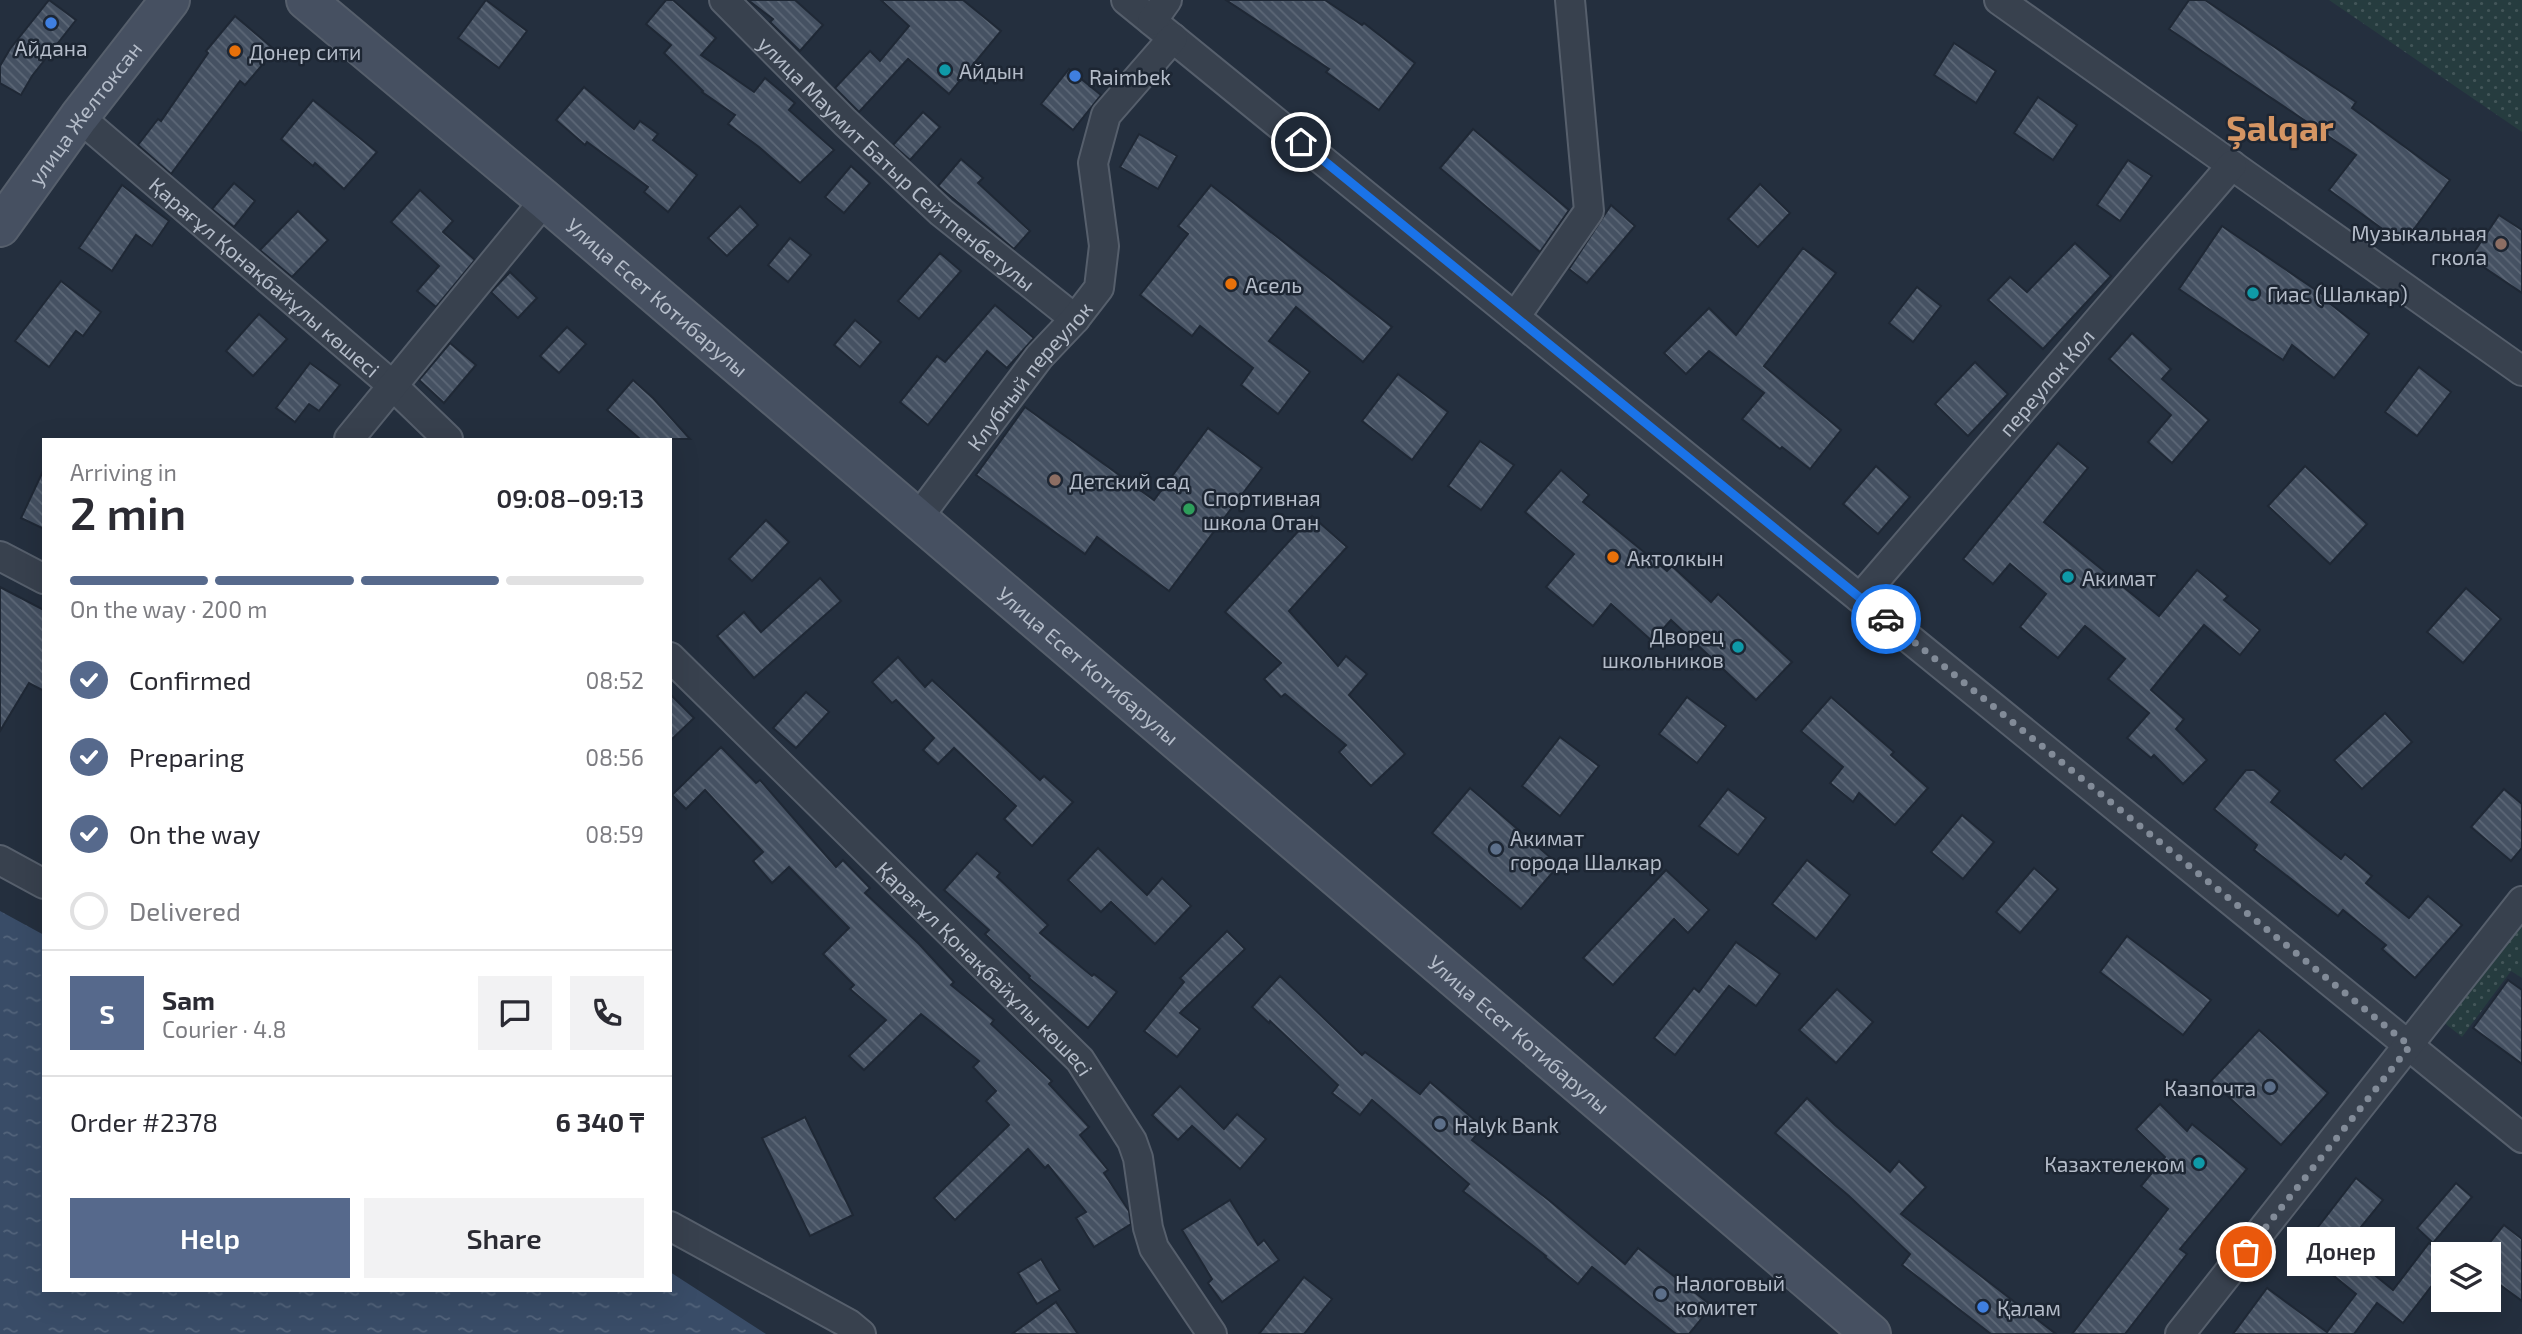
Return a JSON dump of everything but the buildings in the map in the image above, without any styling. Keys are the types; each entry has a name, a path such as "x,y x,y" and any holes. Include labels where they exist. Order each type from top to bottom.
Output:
{"main road":[{"name":"улица Желтоксан","path":"0,227 79,117 170,0"},
{"name":"Улица Есет Котибарулы","path":"306,0 545,200 1871,1334"}],"street":[{"name":"улица Маумит Батыр Сейтпенбетулы","path":"724,0 845,122 942,212 1075,319"},
{"path":"1126,0 1164,19 1515,317 2522,1138"},
{"path":"1515,317 1589,211 1570,0"},
{"path":"1999,0 2522,371"},
{"name":"Клубный переулок","path":"917,519 1039,356 1075,319 1099,288 1104,246 1093,163 1106,115 1164,19"},
{"name":"Қарағұл Қонақбайұлы көшесі","path":"79,117 392,385 447,438"},
{"name":"переулок Кол","path":"1860,598 2232,165"},
{"path":"350,438 545,200"},
{"path":"0,556 42,578"},
{"name":"Қарағұл Қонақбайұлы көшесі","path":"672,659 1080,1060 1132,1141 1138,1158 1148,1228 1154,1248 1212,1334"},
{"path":"0,860 42,883"},
{"path":"2180,1334 2522,901"},
{"path":"672,1227 849,1324 861,1334"}],"green space":[{"path":"2329,0 2522,0 2522,132"},
{"path":"2522,919 2522,978 2511,971 2462,1037 2442,1021"}],"water":[{"path":"0,911 42,934 42,1292 672,1292 672,1273 766,1334 0,1334"}],"way so far":[{"path":"1886,619 2410,1046 2246,1252"}],"place":[{"name":"Айдана","path":"51,23"},
{"name":"Донер сити","path":"235,51"},
{"name":"Айдын","path":"945,70"},
{"name":"Raimbek","path":"1075,76"},
{"name":"Музыкальная гкола","path":"2501,244"},
{"name":"Асель","path":"1231,284"},
{"name":"Гиас (Шалкар)","path":"2253,293"},
{"name":"Детский сад","path":"1055,480"},
{"name":"Спортивная школа Отан","path":"1189,509"},
{"name":"Актолкын","path":"1613,557"},
{"name":"Акимат","path":"2068,577"},
{"name":"Дворец школьников","path":"1738,647"},
{"name":"Акимат города Шалкар","path":"1496,849"},
{"name":"Казпочта","path":"2270,1087"},
{"name":"Halyk Bank","path":"1440,1124"},
{"name":"Казахтелеком","path":"2199,1163"},
{"name":"Донер","path":"2246,1252"},
{"name":"Налоговый комитет","path":"1661,1294"},
{"name":"Қалам","path":"1983,1307"}],"district":[{"name":"Şalqar","path":"2280,127"}],"route":[{"path":"1301,142 1886,619"}]}
